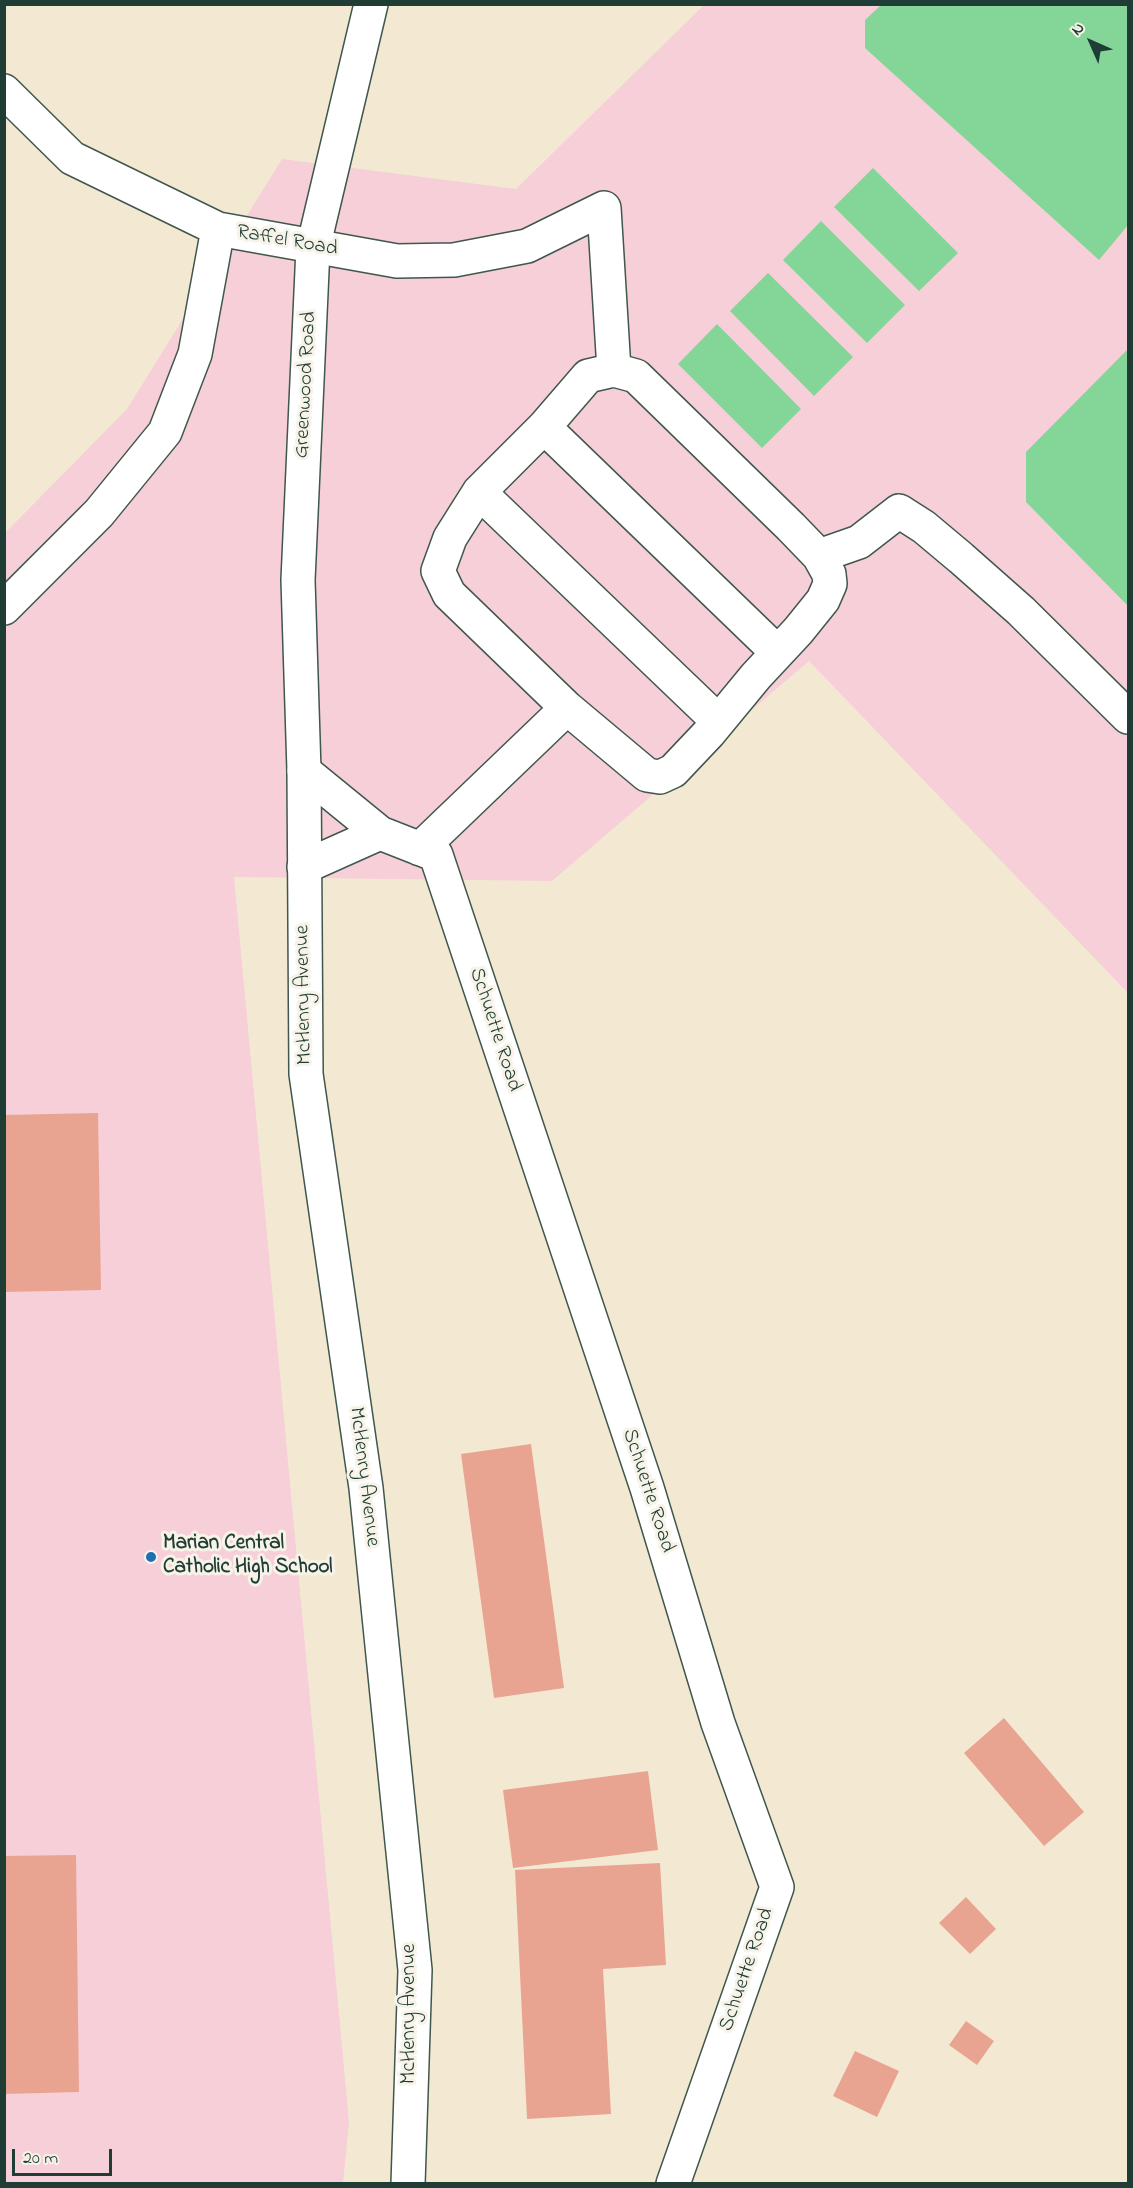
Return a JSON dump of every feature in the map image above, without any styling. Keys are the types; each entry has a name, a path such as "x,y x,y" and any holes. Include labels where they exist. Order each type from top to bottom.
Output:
{"street":[{"name":"Greenwood Road","path":"304,771 298,580 313,248 371,4"},
{"name":"Raffel Road","path":"4,91 72,158 218,230 397,261 454,260 527,246 604,208 614,370"},
{"path":"4,608 99,513 165,432 195,354 218,230"},
{"path":"614,370 636,376 819,556 829,574 830,584 823,600 798,631 672,771 660,777 647,775 567,708 448,594 438,571 450,538 479,492 544,427 588,375 614,370"},
{"path":"544,427 777,652"},
{"path":"479,492 718,721"},
{"path":"819,556 859,542 899,511 924,527 1021,611 1128,717"},
{"path":"420,849 567,708"},
{"name":"Schuette Road","path":"304,771 380,832 436,855 647,1488 718,1722 777,1887 673,2184"},
{"name":"McHenry Avenue","path":"304,771 306,1074 366,1488 415,1970 408,2184"},
{"path":"304,867 380,832"}],"shaded area":[{"name":"Marian Central Catholic High School","path":"704,5 1128,5 1128,993 809,661 552,881 234,877 349,2122 343,2183 5,2184 5,533 127,409 282,159 516,189"}],"green space":[{"path":"881,5 1128,5 1128,225 1099,260 865,48 865,20"},
{"path":"873,168 958,253 919,291 834,207"},
{"path":"821,221 905,305 867,343 783,260"},
{"path":"768,273 853,357 814,396 730,311"},
{"path":"717,324 801,409 762,448 678,364"},
{"path":"1128,349 1128,606 1026,502 1026,452"}],"building":[{"path":"98,1113 101,1290 4,1292 4,1115"},
{"path":"531,1444 564,1688 494,1698 461,1454"},
{"path":"1004,1718 1084,1812 1044,1846 964,1753"},
{"path":"648,1771 658,1850 513,1868 503,1790"},
{"path":"76,1855 79,2092 4,2094 4,1856"},
{"path":"660,1863 666,1965 603,1969 611,2114 527,2119 515,1870"},
{"path":"966,1897 996,1929 970,1954 939,1923"},
{"path":"966,2021 994,2041 977,2065 949,2045"},
{"path":"855,2051 899,2071 877,2117 833,2096"}],"place":[{"name":"Marian Central Catholic High School","path":"151,1557"}]}
